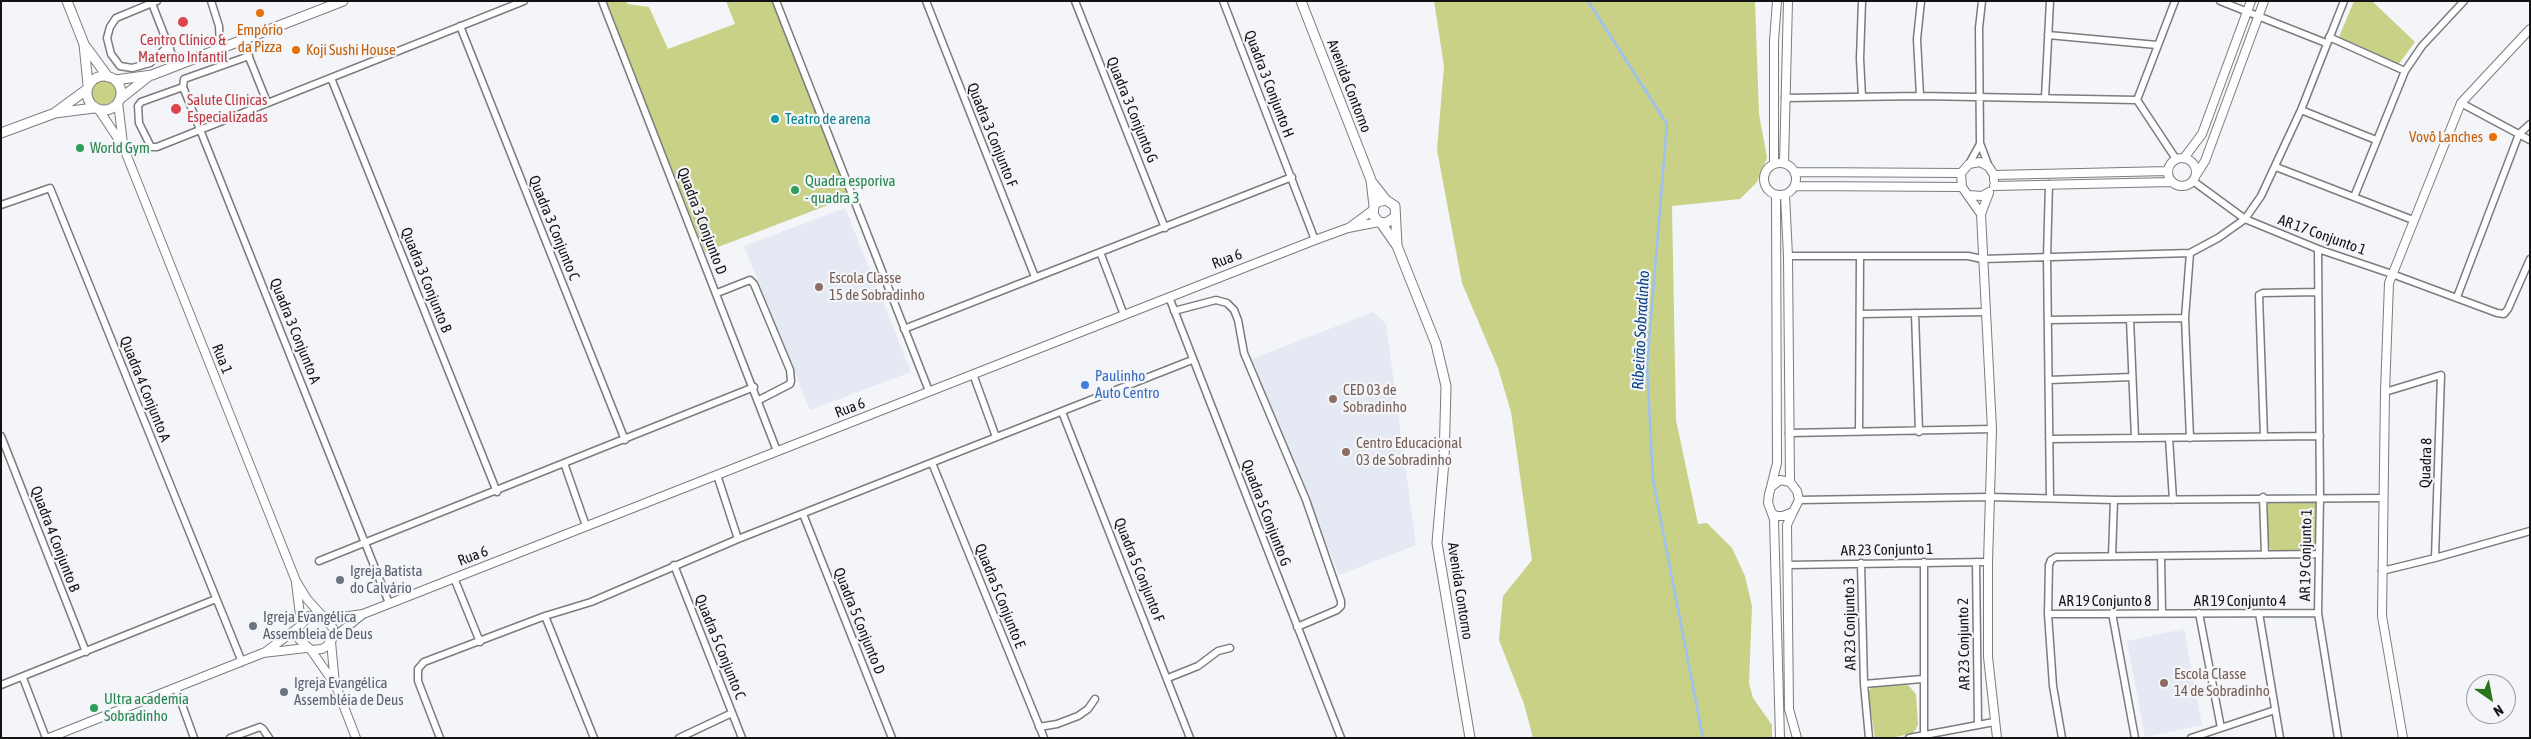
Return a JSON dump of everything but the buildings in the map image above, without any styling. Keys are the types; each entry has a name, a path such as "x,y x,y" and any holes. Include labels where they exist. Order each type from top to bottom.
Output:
{"main road":[{"path":"67,1 84,44 120,88 119,100"},
{"path":"1,134 55,113 110,109 152,75 343,1"},
{"name":"Avenida Contorno","path":"1301,1 1371,180"},
{"path":"84,44 88,100 96,109"},
{"path":"55,113 97,78 152,75"},
{"path":"1371,180 1386,200 1395,206 1395,217 1386,223 1380,222 1373,215 1371,180"},
{"path":"1373,208 1381,200 1386,200"},
{"name":"Avenida Contorno","path":"1395,217 1396,246"},
{"name":"Avenida Contorno","path":"1380,222 1396,246 1436,344 1446,386 1445,452 1437,543 1470,738"}],"street":[{"path":"211,1 218,19 220,48"},
{"path":"249,56 184,79 183,87 141,102 137,111 141,128 148,144 153,148 524,1"},
{"name":"Quadra 3 Conjunto D","path":"602,1 754,387 777,451"},
{"path":"776,1 929,391"},
{"name":"Quadra 3 Conjunto F","path":"926,1 1035,277"},
{"name":"Quadra 3 Conjunto G","path":"1075,1 1165,228"},
{"name":"Quadra 3 Conjunto H","path":"1223,1 1315,240"},
{"path":"1774,164 1774,41 1777,1"},
{"path":"1784,163 1788,1"},
{"path":"1862,1 1860,59 1862,96"},
{"path":"1920,96 1917,39 1921,1"},
{"path":"1982,1 1979,28 1980,143 1994,175 1994,186 1989,193 1981,214 1992,429 1989,497 1988,658 1997,738"},
{"path":"2046,98 2050,1"},
{"path":"2137,100 2175,1"},
{"path":"2220,1 2258,17 2327,40 2405,71"},
{"path":"1994,175 2168,171 2202,134 2251,1"},
{"path":"1994,186 2171,182 2180,186 2195,178 2205,161 2264,1"},
{"path":"1788,256 1968,256 1982,259 2190,253 2218,238 2244,219 2261,196 2276,167 2344,1"},
{"path":"2354,197 2405,71 2422,46 2464,1"},
{"path":"170,48 165,49 150,63 132,68 120,66 111,54 107,38 110,26 116,18 153,2 170,48 176,65"},
{"name":"Quadra 3 Conjunto C","path":"460,26 625,440"},
{"path":"2403,738 2382,616 2384,392 2389,283 2461,103 2530,30"},
{"path":"2048,35 2157,45"},
{"path":"242,40 268,102"},
{"name":"Quadra 3 Conjunto B","path":"331,78 497,492"},
{"name":"Quadra 3 Conjunto A","path":"183,87 390,604"},
{"path":"1785,98 1920,96 2137,100"},
{"path":"119,100 123,146"},
{"path":"2137,100 2180,158 2194,164 2195,178"},
{"path":"2461,103 2530,140"},
{"path":"96,109 123,146"},
{"path":"2300,110 2376,140"},
{"path":"2457,297 2519,134 2530,124"},
{"path":"1980,143 1969,164 1961,173 1962,187 1981,214"},
{"name":"Rua 1","path":"123,146 296,581"},
{"path":"1969,164 1980,162 1990,167"},
{"path":"1961,173 1795,172 1784,163 1774,164 1766,170 1764,180 1767,190 1776,195 1785,195 1795,186 1962,187"},
{"path":"2276,167 2414,220"},
{"path":"2168,171 2171,182"},
{"path":"1795,172 1795,186"},
{"path":"904,329 1292,177"},
{"name":"AR 17 Conjunto 1","path":"2195,178 2244,219 2318,249 2457,297 2497,313 2504,314 2530,259"},
{"path":"2049,184 2047,258 2050,498"},
{"name":"Quadra 4 Conjunto A","path":"1,205 50,188 242,662"},
{"path":"1969,195 1976,197 1989,193"},
{"path":"1776,195 1777,463 1768,502 1772,513 1780,738"},
{"path":"1785,195 1788,256 1790,482 1797,491 1800,500 1787,524 1789,709 1797,738"},
{"name":"Rua 6","path":"1348,228 1373,208"},
{"name":"Rua 6","path":"324,617 363,614 390,604 1315,240 1348,228 1380,222"},
{"name":"AR 19 Conjunto 1","path":"2318,249 2320,436 2318,613 2338,738"},
{"path":"1100,252 1124,315"},
{"path":"2190,253 2185,318 2190,438"},
{"path":"1859,432 1860,256"},
{"path":"717,293 750,280 754,284 790,370 792,381 790,384 759,400"},
{"path":"2264,437 2259,295 2318,292"},
{"name":"Quadra 5 Conjunto G","path":"1168,297 1341,738"},
{"path":"1174,311 1216,300 1227,303 1234,310 1238,320 1244,353 1306,500 1341,601 1341,606 1337,610 1297,627"},
{"path":"1860,314 1986,312"},
{"path":"1915,313 1919,432"},
{"path":"2048,320 2185,318"},
{"path":"2130,319 2135,438"},
{"path":"440,738 421,692 417,677 420,665 545,616 591,602 738,540 1192,360"},
{"path":"973,374 996,437"},
{"name":"Quadra 8","path":"2384,392 2441,375 2435,558"},
{"path":"2049,380 2132,377"},
{"path":"319,561 497,492 564,463 754,387"},
{"name":"Quadra 5 Conjunto F","path":"1062,412 1190,738"},
{"path":"1789,433 1919,432 1992,429"},
{"name":"Quadra 4 Conjunto B","path":"1,436 86,652"},
{"path":"2050,439 2320,436"},
{"path":"2169,438 2174,500"},
{"path":"564,463 586,526"},
{"name":"Quadra 5 Conjunto E","path":"932,463 1044,738"},
{"path":"717,475 738,540"},
{"path":"1771,486 1780,480 1790,482"},
{"path":"1800,500 1989,497 2114,500 2320,496 2383,498"},
{"path":"2263,497 2265,555"},
{"path":"2112,556 2114,500"},
{"path":"1772,513 1776,516 1783,516 1793,512"},
{"name":"Quadra 5 Conjunto D","path":"803,514 892,738"},
{"path":"2382,571 2530,531"},
{"path":"2062,738 2053,686 2048,614 2049,565 2051,560 2056,557 2318,554"},
{"path":"2161,556 2162,613"},
{"path":"1924,562 1922,678 1924,734"},
{"name":"AR 23 Conjunto 2","path":"1976,562 1978,725"},
{"name":"AR 23 Conjunto 1","path":"1787,565 1988,562"},
{"name":"AR 23 Conjunto 3","path":"1861,563 1864,684 1869,738"},
{"name":"Quadra 5 Conjunto C","path":"674,566 742,738"},
{"path":"454,578 480,642"},
{"path":"296,581 333,628 332,640 336,686"},
{"path":"296,581 300,625 299,639 309,649 336,686 356,738"},
{"path":"1,685 23,678 216,599"},
{"path":"2112,613 2135,738"},
{"name":"AR 19 Conjunto 4","path":"2162,613 2318,613"},
{"name":"AR 19 Conjunto 8","path":"2048,614 2162,613"},
{"path":"2199,613 2221,728"},
{"path":"2259,613 2280,738"},
{"name":"Rua 6","path":"332,640 363,614"},
{"path":"23,678 48,738 263,653 309,616 324,617"},
{"path":"545,616 594,738"},
{"path":"263,653 322,649 332,640"},
{"path":"1168,678 1198,666 1218,651 1230,648"},
{"name":"AR 23 Conjunto 3","path":"1864,684 1922,678"},
{"path":"176,688 194,738"},
{"path":"1039,727 1057,724 1078,716 1088,709 1095,699"},
{"path":"2191,738 2275,710"},
{"path":"679,738 732,713"},
{"path":"1909,738 1994,722"},
{"path":"230,738 256,728 264,729 269,738"}],"shaded area":[{"name":"Escola Classe 15 de Sobradinho","path":"845,208 911,372 810,410 744,246"},
{"name":"Centro Educacional 03 de Sobradinho","path":"1373,312 1386,324 1416,545 1339,575 1252,359"},
{"name":"Escola Classe 14 de Sobradinho","path":"2184,629 2202,725 2145,737 2127,641"}],"green space":[{"path":"605,1 626,1 628,4 649,7 668,49 735,24 726,1 772,1 849,197 705,252"},
{"path":"1434,1 1755,1 1759,114 1767,158 1757,182 1740,199 1672,206 1676,420 1698,524 1707,523 1732,548 1745,576 1752,606 1749,683 1753,698 1772,725 1772,738 1533,738 1524,704 1499,640 1503,596 1532,560 1511,412 1498,368 1462,283 1437,150 1444,66"},
{"path":"2354,1 2372,1 2415,42 2398,65 2339,37"},
{"path":"104,79 114,83 118,93 114,103 104,107 94,103 90,93 94,83"},
{"path":"2313,500 2316,505 2315,545 2312,549 2309,551 2272,552 2268,545 2268,503"},
{"path":"1908,685 1916,694 1918,724 1916,729 1913,733 1891,738 1875,738 1868,693 1870,689 1873,686"}],"waterway":[{"name":"Ribeirão Sobradinho","path":"1588,1 1667,124 1647,366 1653,480 1703,738"}],"place":[{"name":"Empório da Pizza","path":"260,13"},
{"name":"Centro Clínico & Materno Infantil","path":"183,22"},
{"name":"Koji Sushi House","path":"296,50"},
{"name":"Salute Clínicas Especializadas","path":"176,109"},
{"name":"Teatro de arena","path":"775,119"},
{"name":"Vovô Lanches","path":"2493,137"},
{"name":"World Gym","path":"80,148"},
{"name":"Quadra esporiva - quadra 3","path":"795,190"},
{"name":"Escola Classe 15 de Sobradinho","path":"819,287"},
{"name":"Paulinho Auto Centro","path":"1085,385"},
{"name":"CED 03 de Sobradinho","path":"1333,399"},
{"name":"Centro Educacional 03 de Sobradinho","path":"1346,452"},
{"name":"Igreja Batista do Calvário","path":"340,580"},
{"name":"Igreja Evangélica Assembleia de Deus","path":"253,626"},
{"name":"Escola Classe 14 de Sobradinho","path":"2164,683"},
{"name":"Igreja Evangélica Assembléia de Deus","path":"284,692"},
{"name":"Ultra academia Sobradinho","path":"94,708"}]}
